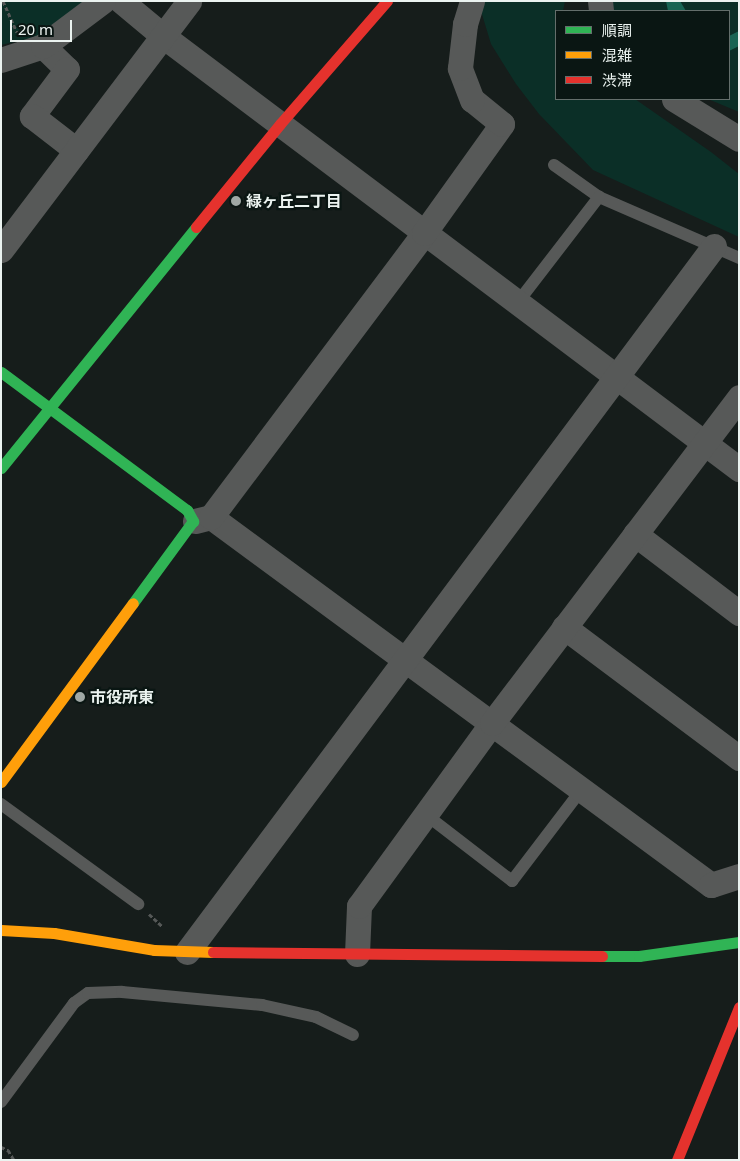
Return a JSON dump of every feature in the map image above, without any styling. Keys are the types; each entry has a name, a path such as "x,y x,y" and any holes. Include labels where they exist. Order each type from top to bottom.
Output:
{"street":[{"path":"1,60 34,48 104,1"},
{"path":"121,1 163,36 739,469"},
{"path":"1,250 189,1"},
{"path":"1,468 280,124 388,1"},
{"path":"1,782 424,233 502,124 472,100 460,68 464,24 472,1"},
{"path":"34,48 67,69 32,116 76,150"},
{"path":"676,100 739,139"},
{"path":"187,952 403,659 714,246"},
{"path":"1,372 187,510 403,659 712,885 739,876"},
{"path":"357,954 359,906 492,723 739,397"},
{"path":"635,534 739,613"},
{"path":"564,627 739,758"},
{"path":"1,930 54,933 154,950 187,952 639,956 739,942"},
{"path":"677,1160 739,1007"},
{"path":"724,1044 739,1047"}],"lane":[{"path":"554,165 600,197 739,258"},
{"path":"518,302 600,197"},
{"path":"425,814 512,880 582,790"},
{"path":"1,804 138,904"},
{"path":"1,1102 74,1003 88,993 144,994 262,1005 316,1017 353,1035"}],"path":[{"path":"3,1 34,48"},
{"path":"1,1147 8,1150 14,1160"}],"shaded area":[{"path":"1,1 88,1 40,36 1,45"},
{"path":"484,1 565,1 563,10 555,10 555,100 636,100 711,152 739,174 739,237 593,170 539,114 516,84 491,44 481,11"},
{"path":"606,1 739,1 739,112 710,100 730,100 730,10 610,10"},
{"path":"666,1 680,1 685,10 668,10"},
{"path":"739,31 739,46 730,50 730,36"}],"traffic: fast":[{"path":"1,468 196,227"},
{"path":"1,372 187,510 193,521 133,603"},
{"path":"602,956 639,956 739,942"}],"traffic: slow":[{"path":"1,782 133,603"},
{"path":"1,930 54,933 154,950 213,952"}],"traffic: jam":[{"path":"196,227 280,124 387,1"},
{"path":"213,952 602,956"},
{"path":"677,1160 739,1007"}],"place":[{"name":"緑ヶ丘二丁目","path":"236,201"},
{"name":"市役所東","path":"80,697"}]}
